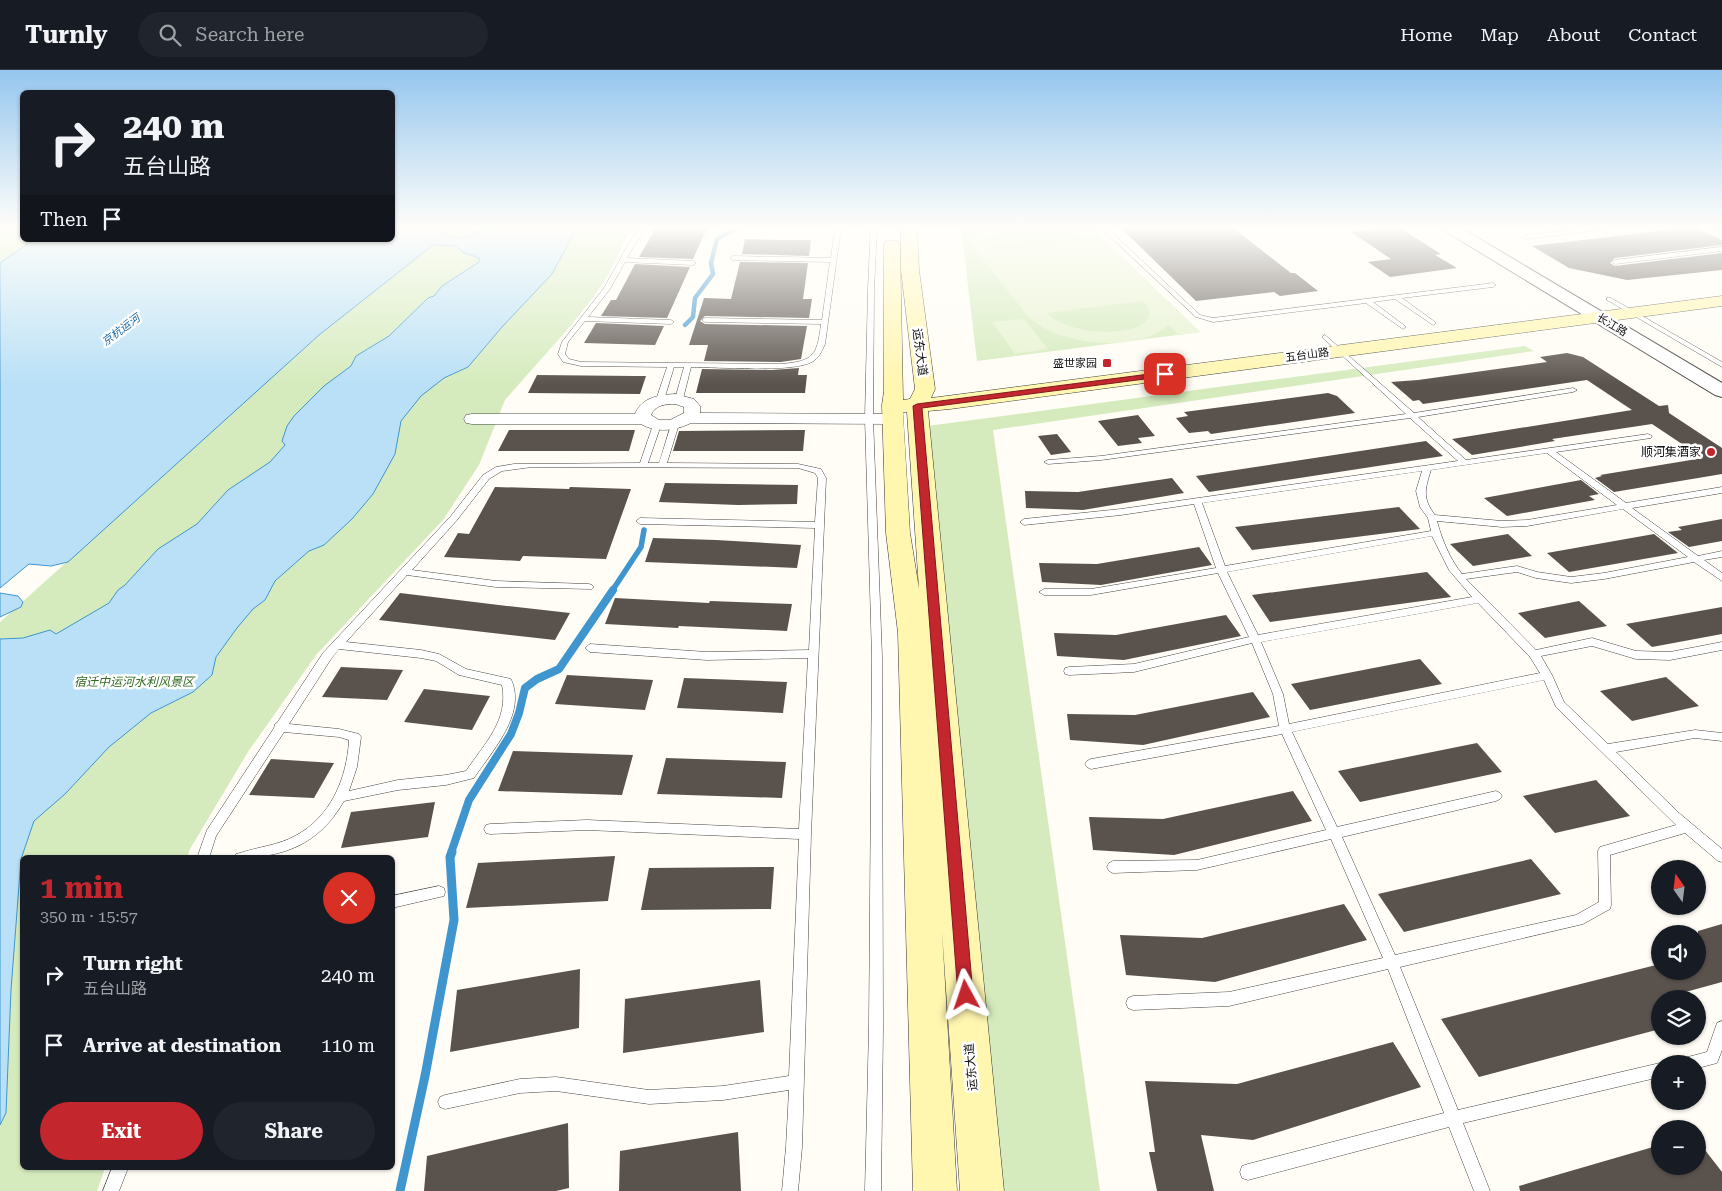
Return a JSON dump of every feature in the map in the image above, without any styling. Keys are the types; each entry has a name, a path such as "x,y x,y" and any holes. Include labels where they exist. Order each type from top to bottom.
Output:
{"main road":[{"name":"运东大道","path":"891,280 898,533 912,633 935,1191"},
{"name":"运东大道","path":"909,280 894,405 982,1191"},
{"name":"五台山路","path":"894,405 950,403 1340,350 1604,308 1722,286"},
{"name":"五台山路","path":"894,405 960,387 1433,323 1604,308 1722,301"}],"street":[{"name":"长江路","path":"1551,280 1604,308 1722,391"},
{"name":"长江路","path":"1557,280 1722,378"},
{"path":"476,412 683,412 894,405"},
{"path":"652,412 683,412"}],"lane":[{"path":"612,280 565,342 561,351 561,356 565,360 581,364 781,366 802,364 818,355 822,344 830,280"},
{"path":"871,280 870,289 894,405 877,657 876,1018 873,1191"},
{"path":"1160,280 1204,319 1222,320 1494,286"},
{"path":"1397,298 1433,323"},
{"path":"1368,301 1403,327"},
{"path":"1604,308 1722,365"},
{"path":"583,319 671,322"},
{"path":"705,320 825,322"},
{"path":"1325,337 1464,462"},
{"path":"643,466 652,412 671,365"},
{"path":"662,466 683,412 688,365"},
{"path":"1048,462 1101,458 1411,415 1574,390"},
{"path":"1024,522 1122,512 1648,436"},
{"path":"1548,450 1722,578"},
{"path":"204,855 210,834 327,656 406,572 459,512 486,477 498,469 532,465 798,466 818,471 822,478 790,1191"},
{"path":"1428,467 1420,490 1424,507 1432,518 1436,533 1452,568 1534,654 1547,675 1560,704 1687,827 1719,851"},
{"path":"1432,518 1502,524 1527,523 1722,490"},
{"path":"1198,501 1222,571 1255,639 1278,694 1285,730 1334,832 1392,962 1482,1191"},
{"path":"640,521 820,525"},
{"path":"1044,592 1091,592 1436,533"},
{"path":"1460,577 1517,569 1536,575 1571,580 1604,576 1722,554"},
{"path":"406,572 496,584 589,587"},
{"path":"1069,671 1134,668 1255,639 1480,599"},
{"path":"1534,654 1592,642 1636,655 1670,656 1722,646"},
{"path":"337,645 421,654 439,658 463,672 507,682 510,698 505,723 470,775 446,780 398,785 342,797"},
{"path":"590,648 707,656 814,654"},
{"path":"1090,764 1285,730 1547,675"},
{"path":"250,855 299,840 323,823 342,797 355,751 355,737 338,733 279,727"},
{"path":"1606,749 1695,734 1722,737"},
{"path":"1113,866 1197,865 1496,796"},
{"path":"490,829 587,825 805,834"},
{"path":"1133,1003 1229,999 1578,920 1605,905 1604,851 1687,827"},
{"path":"395,901 439,892"},
{"path":"1706,1059 1712,1058 1722,1028"},
{"path":"1248,1172 1454,1118 1651,1072"},
{"path":"445,1102 520,1086 556,1084 649,1097 723,1092 796,1082"},
{"path":"111,1191 119,1170"}],"green space":[{"name":"宿迁中运河水利风景区","path":"388,280 605,280 567,330 505,400 479,465 443,520 316,655 248,752 188,855 20,855 20,1170 104,1170 97,1191 0,1191 0,622 319,335"},
{"path":"967,280 1146,280 1200,332 977,361"},
{"path":"1000,280 1146,280 1200,332 1179,335 1169,325 1154,334 1137,340 1117,343 1096,342 1057,334 1040,326 1027,315","holes":["1143,301 1149,313 1145,322 1134,328 1117,331 1098,331 1078,328 1060,322 1047,313"]},
{"path":"1024,319 1048,349 1015,354 992,322"},
{"path":"1525,346 1534,351 993,430 1100,1191 966,1191 920,427"}],"water":[{"name":"京杭运河","path":"0,280 388,280 319,335 68,562 51,566 29,564 0,588"},
{"path":"451,280 546,280 468,367 444,378 421,396 401,421 395,454 373,494 352,519 324,545 309,551 275,581 265,600 253,609 216,657 212,675 193,692 151,713 109,747 65,794 34,821 22,855 20,855 11,990 6,1113 0,1125 0,639 23,638 50,630 56,634 109,603 118,590 125,585 158,549 197,524 228,490 270,462 285,445 282,441 287,426 294,416 324,386 351,366 356,356 389,336 428,298 434,296 442,286"},
{"path":"0,593 18,596 23,602 21,607 0,617"}],"building":[{"path":"626,280 684,280 667,318 601,316 611,300 616,300"},
{"path":"736,280 806,280 803,299 812,299 809,318 705,316 700,321 705,324 807,326 801,359 781,362 704,361 708,345 689,345 704,298 731,299"},
{"path":"1175,280 1304,280 1318,291 1280,296 1274,292 1196,301"},
{"path":"596,323 664,326 655,345 584,343"},
{"path":"1567,353 1583,357 1659,406 1668,405 1669,413 1722,448 1722,474 1614,492 1595,478 1602,476 1600,475 1703,458 1652,424 1552,439 1555,441 1472,455 1452,439 1632,410 1587,380 1423,404 1419,400 1413,401 1391,382 1547,362 1540,357"},
{"path":"799,368 798,375 807,375 805,393 696,393 702,369 772,370"},
{"path":"537,375 646,376 640,394 528,393"},
{"path":"1328,393 1337,396 1355,413 1211,434 1208,431 1189,433 1176,418 1188,416 1184,412"},
{"path":"1138,415 1155,436 1138,438 1142,443 1118,446 1098,421"},
{"path":"509,430 635,430 629,451 498,451"},
{"path":"805,430 803,451 673,451 679,431"},
{"path":"1057,434 1071,452 1051,455 1038,436"},
{"path":"1426,441 1443,456 1209,492 1196,476"},
{"path":"1172,478 1184,493 1083,510 1026,508 1025,491 1078,492"},
{"path":"1581,480 1599,494 1589,496 1595,500 1507,516 1484,498"},
{"path":"665,483 798,485 797,504 738,505 659,502"},
{"path":"495,487 631,489 606,559 523,556 520,561 444,557 458,533 469,534"},
{"path":"1399,507 1420,529 1252,550 1235,527"},
{"path":"1722,519 1722,541 1689,547 1668,532 1682,530 1678,527"},
{"path":"1508,534 1532,556 1473,566 1450,544"},
{"path":"1654,534 1678,553 1569,572 1547,553"},
{"path":"653,538 801,545 797,568 645,562"},
{"path":"1199,547 1212,565 1101,585 1042,582 1039,563 1097,564"},
{"path":"1427,572 1451,597 1270,622 1252,595"},
{"path":"400,593 570,613 555,640 379,620"},
{"path":"615,598 709,603 710,601 792,604 787,631 605,624"},
{"path":"1579,601 1607,626 1545,638 1518,613"},
{"path":"1722,607 1722,634 1652,647 1626,624"},
{"path":"1226,615 1241,636 1124,660 1057,656 1054,633 1116,635"},
{"path":"1420,659 1442,684 1310,710 1291,684"},
{"path":"341,667 403,670 387,700 322,697"},
{"path":"567,675 653,680 645,710 555,704"},
{"path":"1666,677 1699,706 1632,721 1600,691"},
{"path":"684,678 787,682 783,713 677,708"},
{"path":"424,689 490,696 472,730 404,722"},
{"path":"1253,692 1270,717 1143,745 1070,740 1067,714 1135,715"},
{"path":"1477,743 1502,772 1360,802 1338,771"},
{"path":"513,751 633,755 622,795 498,791"},
{"path":"666,758 786,762 782,798 657,794"},
{"path":"271,759 334,763 314,798 249,795"},
{"path":"1596,780 1630,816 1555,833 1523,796"},
{"path":"1293,791 1312,821 1174,855 1093,850 1089,817 1163,819"},
{"path":"435,802 428,837 341,848 351,812"},
{"path":"615,856 608,901 466,908 478,863"},
{"path":"1531,859 1561,894 1404,932 1378,894"},
{"path":"774,867 771,909 641,910 649,868"},
{"path":"1344,904 1367,940 1215,982 1126,975 1120,935 1202,938"},
{"path":"1722,924 1722,982 1693,990 1651,990 1651,1031 1479,1077 1441,1019 1651,966 1651,980 1706,980 1706,929"},
{"path":"580,969 579,1028 450,1052 457,990"},
{"path":"760,980 764,1032 623,1053 625,999"},
{"path":"1393,1042 1421,1087 1253,1140 1201,1135 1214,1191 1157,1191 1149,1152 1155,1152 1145,1081 1237,1084"},
{"path":"568,1123 569,1188 556,1191 424,1191 427,1156"},
{"path":"738,1132 741,1191 619,1191 620,1151"},
{"path":"1651,1148 1651,1175 1706,1175 1706,1151 1722,1172 1722,1191 1520,1191 1519,1186"}],"waterway":[{"path":"685,325 693,317 695,298 708,280"},
{"path":"612,591 641,547 644,530"},
{"path":"451,853 469,800 511,734 519,713 525,688 537,679 559,669 613,590"},
{"path":"400,1191 425,1076 454,920 450,857 452,852"}],"place":[{"name":"盛世家园","path":"1107,363"},
{"name":"顺河集酒家","path":"1711,452"}],"route":[{"path":"966,995 917,406 1165,374"}]}
